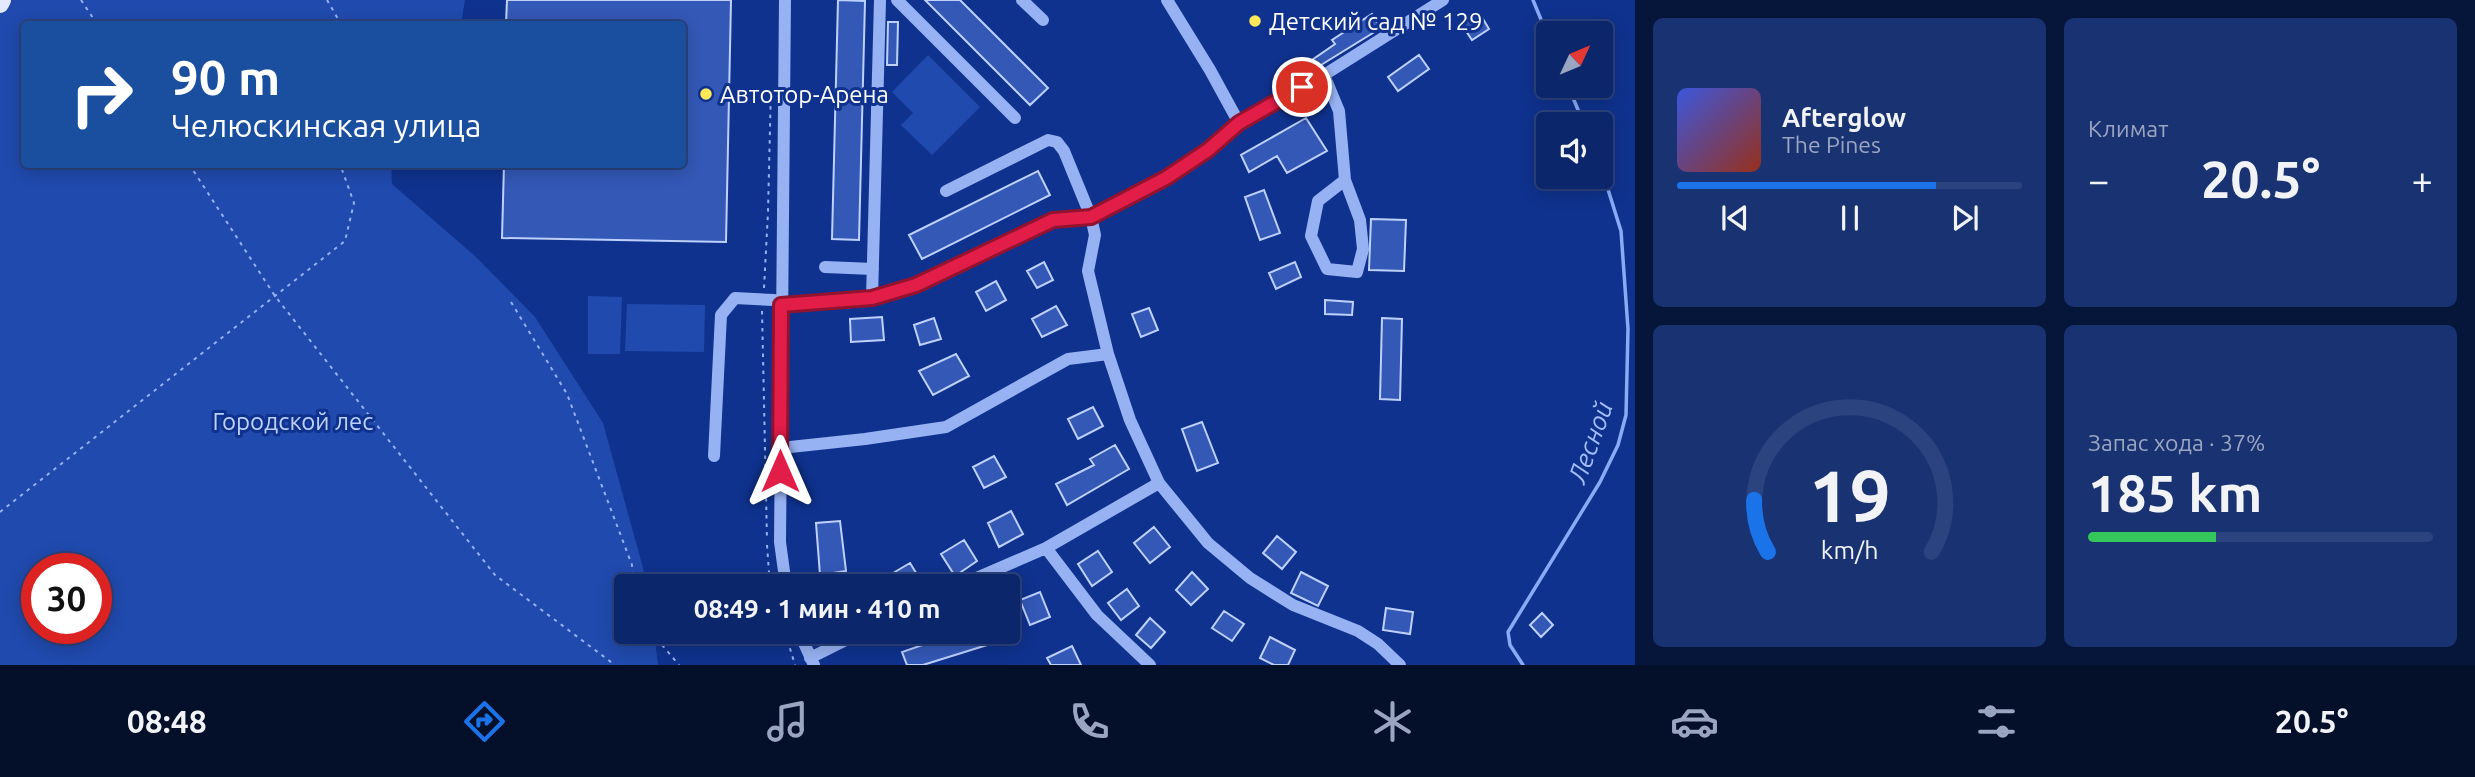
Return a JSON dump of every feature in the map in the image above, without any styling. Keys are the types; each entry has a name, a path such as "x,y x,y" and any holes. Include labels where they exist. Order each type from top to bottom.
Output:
{"street":[{"path":"784,574 780,542 785,0"},
{"path":"872,298 880,0"},
{"path":"897,0 1015,118"},
{"path":"1022,0 1043,20"},
{"path":"1167,0 1210,69 1239,123"},
{"path":"714,456 721,314 735,298 774,300 781,305 872,298 916,285 1053,220 1091,217 1166,178 1208,150 1239,123 1324,75 1443,0"},
{"path":"1324,75 1339,111 1345,180 1360,220 1363,249 1357,272 1327,269 1311,236 1318,201 1345,180"},
{"path":"946,191 1048,140 1057,142 1064,151 1091,217 1095,235 1088,271 1108,354 1130,419 1159,482 1209,543 1250,578 1293,605 1358,631 1378,644 1398,665"},
{"path":"825,267 873,269"},
{"path":"781,448 946,427 1068,359 1108,354"},
{"path":"986,574 1046,548 1159,482"},
{"path":"1046,548 1097,615 1150,665"},
{"path":"804,644 812,662 842,644"}],"path":[{"path":"81,0 95,21"},
{"path":"327,0 339,21"},
{"path":"192,168 275,296 495,575 615,665"},
{"path":"0,512 345,241 354,203 341,168"},
{"path":"511,302 567,394 632,565 632,574"},
{"path":"661,644 679,665"},
{"path":"789,644 795,665"}],"green space":[{"name":"Городской лес","path":"0,0 465,0 462,21 21,21 21,168 391,168 392,184 476,257 535,317 603,423 645,574 614,574 614,644 655,644 658,665 0,665"},
{"path":"928,55 980,107 932,155 901,125 913,113 892,92"},
{"path":"588,296 622,297 620,354 588,354"},
{"path":"627,304 705,305 704,352 625,351"}],"building":[{"name":"Автотор-Арена","path":"507,0 731,0 726,242 502,238 504,168 686,168 686,21 506,21"},
{"path":"838,0 865,1 859,240 832,239"},
{"path":"925,0 960,0 1048,88 1030,105"},
{"path":"1372,14 1381,28 1287,86 1283,80 1335,44 1332,40"},
{"path":"1480,14 1489,29 1472,40 1462,25"},
{"path":"888,22 898,22 897,65 887,65"},
{"path":"1419,55 1429,69 1398,91 1388,77"},
{"path":"1306,118 1327,151 1287,173 1277,156 1249,172 1241,155"},
{"path":"1038,171 1050,195 922,259 909,235"},
{"path":"1264,190 1280,233 1260,240 1245,197"},
{"path":"1371,219 1406,220 1404,271 1369,270"},
{"path":"1044,262 1053,280 1037,288 1027,271"},
{"path":"1295,262 1301,277 1276,289 1269,273"},
{"path":"996,281 1006,300 986,311 976,292"},
{"path":"1325,300 1353,302 1352,315 1325,314"},
{"path":"1056,306 1067,325 1042,337 1032,319"},
{"path":"1149,308 1158,330 1141,337 1132,314"},
{"path":"882,317 884,340 851,342 850,319"},
{"path":"934,318 941,339 920,345 914,325"},
{"path":"1382,318 1402,319 1400,400 1380,399"},
{"path":"956,354 969,376 933,395 919,371"},
{"path":"1093,407 1103,426 1078,439 1068,419"},
{"path":"1202,422 1218,463 1197,471 1182,429"},
{"path":"1115,445 1129,469 1067,505 1056,484 1094,465 1090,459"},
{"path":"994,456 1006,477 984,488 973,467"},
{"path":"1011,511 1023,534 999,547 988,523"},
{"path":"840,521 846,571 820,574 816,523"},
{"path":"1154,527 1170,547 1150,563 1134,543"},
{"path":"1277,536 1296,552 1282,569 1263,553"},
{"path":"964,540 977,561 954,574 941,554"},
{"path":"1098,551 1112,572 1092,586 1078,564"},
{"path":"910,563 917,574 891,574"},
{"path":"1192,572 1208,589 1191,605 1176,590"},
{"path":"1301,572 1328,586 1318,606 1291,593"},
{"path":"1127,589 1139,606 1121,620 1108,603"},
{"path":"1040,592 1050,617 1030,625 1020,600"},
{"path":"1386,608 1413,612 1410,634 1383,630"},
{"path":"1224,611 1244,624 1232,641 1212,628"},
{"path":"1542,613 1553,625 1541,637 1530,625"},
{"path":"1150,618 1165,632 1151,648 1136,635"},
{"path":"1270,637 1295,650 1288,665 1274,665 1260,658"},
{"path":"925,644 987,645 923,665 907,665 902,652"},
{"path":"1072,646 1081,665 1051,665 1047,658"}],"waterway":[{"name":"Лесной","path":"1533,0 1542,21"},
{"name":"Лесной","path":"1573,98 1579,112"},
{"name":"Лесной","path":"1523,665 1510,645 1508,632 1600,482 1618,445 1626,415 1628,329 1621,231 1608,189"}],"place":[{"name":"Детский сад № 129","path":"1255,21"},
{"name":"Автотор-Арена","path":"706,94"}],"route":[{"path":"780,471 781,305 872,298 916,285 1053,220 1091,217 1166,178 1208,150 1239,123 1302,87"}]}
